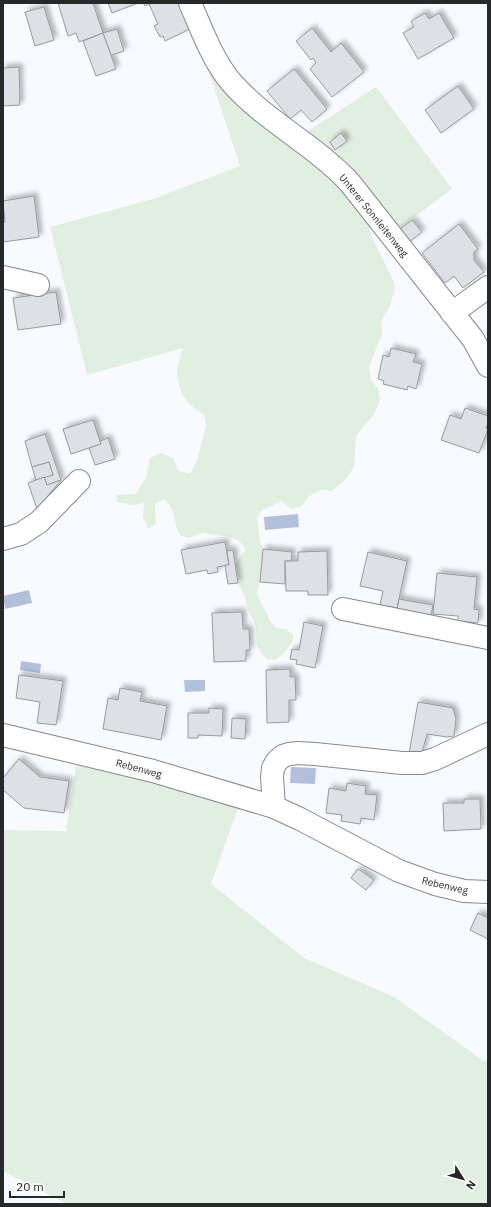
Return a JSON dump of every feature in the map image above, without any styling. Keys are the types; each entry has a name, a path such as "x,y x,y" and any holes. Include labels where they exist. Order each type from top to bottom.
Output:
{"street":[{"name":"Unterer Sonnleitenweg","path":"190,3 209,47 219,66 230,81 258,107 342,174 473,339 488,366"},
{"path":"3,277 38,285"},
{"path":"452,313 488,287"},
{"path":"3,539 21,534 39,522 79,481"},
{"path":"342,609 451,632 488,638"},
{"path":"274,807 272,777 273,768 277,761 283,756 298,753 422,763 435,759 488,734"},
{"name":"Rebenweg","path":"3,735 153,771 274,807 399,871 434,884 464,891 488,892"}],"green space":[{"path":"216,68 329,168 370,225 371,235 395,287 390,306 382,321 382,334 369,367 371,380 378,389 380,398 374,414 356,436 354,467 346,479 332,491 322,490 309,496 302,506 292,509 281,501 261,511 257,519 260,541 263,549 260,582 257,593 270,621 276,628 286,629 293,635 293,641 285,652 275,660 266,659 257,646 256,627 238,583 235,564 246,549 240,542 230,537 203,533 188,538 180,535 176,527 173,510 164,499 155,504 156,524 148,529 143,517 144,503 132,505 117,502 116,495 136,494 146,477 150,458 161,453 173,458 178,470 190,474 197,461 206,426 204,414 198,411 185,399 178,382 177,372 183,348 87,375 50,227 153,199 240,166 208,70"},
{"path":"376,87 452,189 395,231 302,135"},
{"path":"78,753 198,796 238,808 211,884 304,958 394,997 485,1062 488,1060 488,1204 67,1204 3,1171 3,830 66,831"}],"water":[{"path":"298,514 299,527 265,530 264,517"},
{"path":"29,590 32,603 5,609 3,596"},
{"path":"21,661 41,664 40,673 20,670"},
{"path":"184,680 205,680 205,691 185,692"},
{"path":"291,767 316,768 315,784 290,783"}],"building":[{"path":"58,3 93,3 103,33 79,42 76,33 68,36"},
{"path":"108,3 138,3 112,13"},
{"path":"143,3 181,3 192,28 165,41 163,36 160,37 154,26 158,24 149,4 145,6"},
{"path":"44,7 54,40 35,46 25,12"},
{"path":"425,13 429,19 439,13 454,38 418,59 403,33 414,27 411,21"},
{"path":"312,28 331,52 341,43 364,72 332,97 310,69 316,63 313,58 311,60 296,41"},
{"path":"117,29 124,51 111,55 103,33"},
{"path":"103,33 116,69 96,76 83,41"},
{"path":"19,67 20,105 3,106 3,68"},
{"path":"294,69 327,109 312,122 301,110 290,119 267,91"},
{"path":"458,86 474,109 441,133 425,110"},
{"path":"341,133 347,141 335,150 330,142"},
{"path":"34,196 39,237 3,242 3,223 5,222 3,201"},
{"path":"412,220 422,232 405,245 396,232"},
{"path":"459,224 478,249 474,252 474,260 484,272 463,288 454,276 445,283 422,253"},
{"path":"56,292 61,324 18,330 13,298"},
{"path":"391,348 416,354 413,362 422,364 416,389 408,386 407,390 383,384 384,381 378,379 383,355 389,357"},
{"path":"465,408 488,416 486,428 488,429 479,453 441,440 450,415 461,419"},
{"path":"93,420 101,444 71,454 63,429"},
{"path":"45,434 61,480 47,485 44,477 53,475 49,462 32,467 25,441"},
{"path":"108,438 115,459 95,465 89,448 101,444 100,441"},
{"path":"49,462 53,475 36,480 32,467"},
{"path":"44,477 47,485 61,480 37,509 28,483"},
{"path":"225,542 229,565 217,567 218,572 208,574 207,570 186,574 181,550"},
{"path":"263,549 292,552 291,561 285,561 285,584 260,582"},
{"path":"233,550 238,583 228,584 225,565 229,565 227,551"},
{"path":"327,551 328,595 308,595 308,591 286,591 285,561 298,561 298,552"},
{"path":"368,552 407,561 397,608 380,605 383,591 360,586"},
{"path":"437,573 477,577 474,609 479,610 478,623 458,621 458,616 433,614"},
{"path":"399,599 433,605 430,621 396,615"},
{"path":"242,612 243,629 249,629 250,650 246,650 246,661 214,662 212,613"},
{"path":"304,622 323,626 315,668 296,664 297,660 290,659 292,649 299,650"},
{"path":"290,669 290,677 295,677 296,700 289,700 289,722 267,723 266,670"},
{"path":"19,675 63,681 56,725 37,723 40,702 16,698"},
{"path":"120,688 142,692 140,701 167,706 161,740 103,729 108,698 118,700"},
{"path":"418,702 453,708 456,719 454,736 447,737 427,734 422,753 409,754"},
{"path":"209,708 223,709 222,736 198,735 198,738 188,738 188,713 209,713"},
{"path":"232,718 246,719 245,739 231,738"},
{"path":"19,759 40,777 69,781 64,813 24,808 3,790 3,778"},
{"path":"347,783 366,786 365,794 377,795 374,820 361,818 360,824 341,821 342,815 326,813 329,788 346,791"},
{"path":"464,799 480,799 481,829 444,831 443,803 464,803"},
{"path":"358,869 374,880 366,890 351,878"},
{"path":"478,913 488,918 488,939 470,930"}]}
